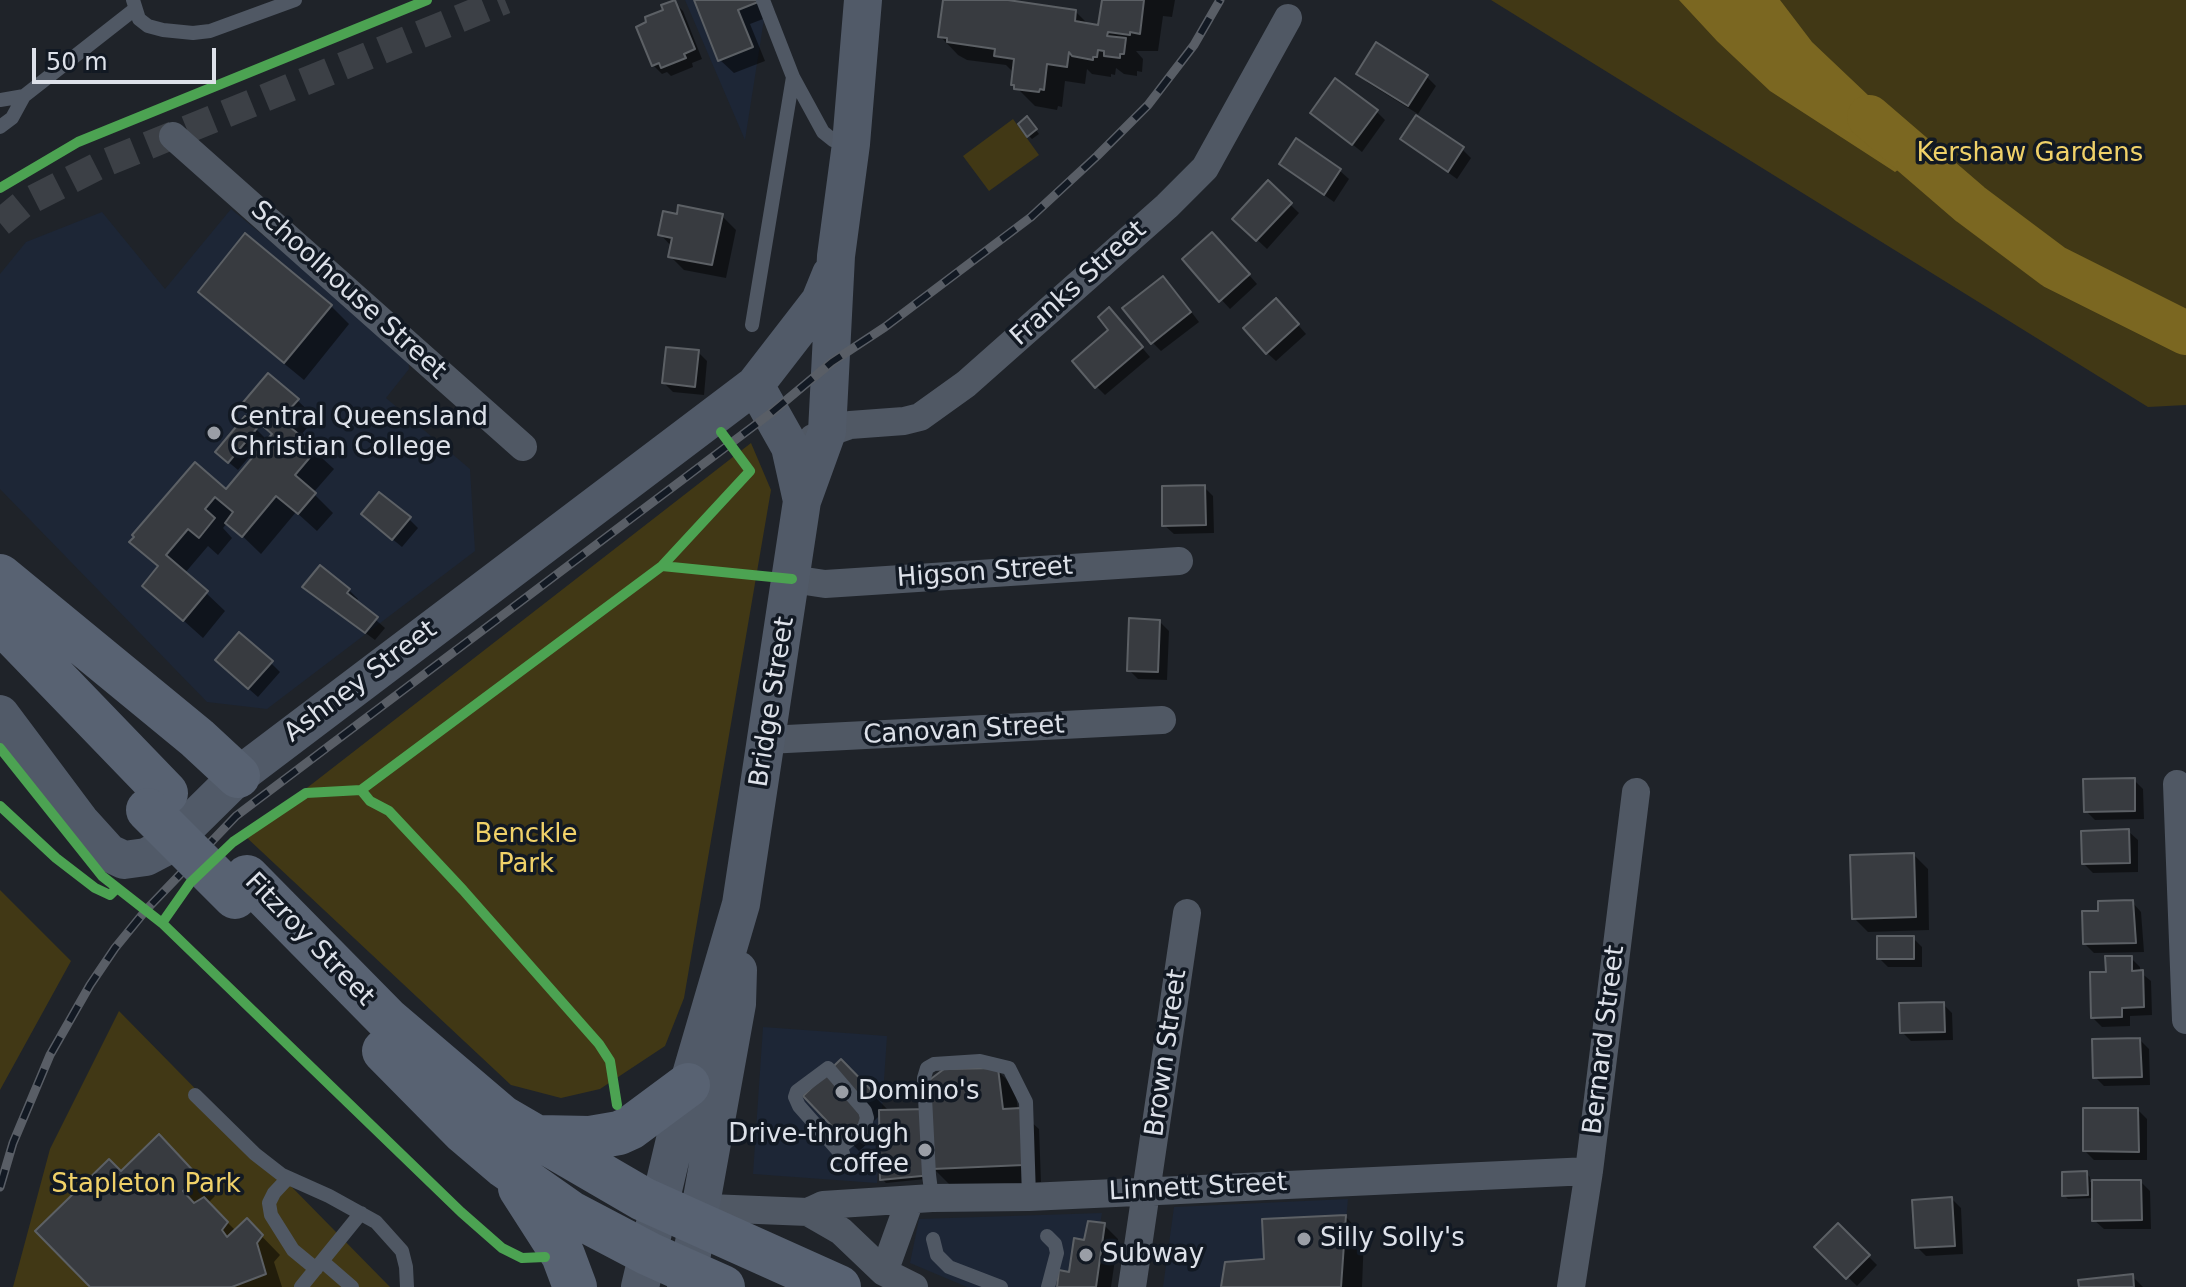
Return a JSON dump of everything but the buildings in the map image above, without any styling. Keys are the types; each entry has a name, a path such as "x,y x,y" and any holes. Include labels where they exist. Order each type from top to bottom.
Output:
{"main road":[{"path":"0,576 197,738 238,776"},
{"name":"Fitzroy Street","path":"0,621 157,802"},
{"name":"Fitzroy Street","path":"0,656 157,802 241,887 454,1123 504,1166 644,1270 699,1282"},
{"name":"Fitzroy Street","path":"241,887 387,1019 502,1117 686,1213 839,1287"},
{"path":"537,1137 590,1138 619,1133 688,1085"},
{"path":"504,1166 563,1255 575,1287"}],"street":[{"path":"842,0 858,48"},
{"name":"Bridge Street","path":"644,1270 686,1213 737,1004 741,904 802,501 827,432 836,256 851,144 863,0"},
{"name":"Franks Street","path":"790,447 850,425 920,417 939,405 1167,206 1205,168 1288,18"},
{"name":"Schoolhouse Street","path":"173,136 523,447"},
{"name":"Bridge Street","path":"802,501 790,447 755,385 820,301 836,256"},
{"name":"Ashney Street","path":"0,714 80,821 109,853 124,860 146,857 167,846 238,776 755,385"},
{"name":"Higson Street","path":"792,579 825,584 1179,561"},
{"name":"Canovan Street","path":"767,740 1162,720"},
{"path":"2177,784 2186,1020"},
{"name":"Bernard Street","path":"1571,1287 1589,1171 1636,792"},
{"name":"Bridge Street","path":"699,1282 686,1213 688,1085 741,904"},
{"name":"Brown Street","path":"1132,1287 1187,913"},
{"name":"Linnett Street","path":"808,1212 823,1205 921,1199 1029,1197 1589,1171"},
{"path":"884,1272 921,1199"},
{"path":"686,1213 808,1212 841,1231 884,1272 914,1287"}],"lane":[{"path":"0,127 12,118 24,96 134,4 139,19 148,26 193,33 224,26 295,0"},
{"path":"763,0 793,77 823,132 833,140 851,144"},
{"path":"752,325 793,77"},
{"path":"0,100 24,96"},
{"path":"921,1199 929,1175 924,1078 927,1068 934,1064 980,1061 1009,1068 1026,1102 1029,1197"},
{"path":"828,1068 865,1111 867,1118 864,1128 841,1147 844,1157 799,1106 795,1097 797,1091 828,1068"},
{"path":"195,1095 255,1154 288,1178 361,1213 384,1230 402,1251 407,1287"},
{"path":"288,1178 269,1203 271,1215 293,1250 352,1287"},
{"path":"301,1287 361,1213"},
{"path":"1047,1236 1055,1244 1057,1253 1048,1287"},
{"path":"933,1239 937,1255 949,1267 1001,1287"}],"shaded area":[{"path":"685,0 767,0 745,140"},
{"path":"1679,0 1780,0 1812,42 1926,150 1895,172 1770,91"},
{"name":"Central Queensland Christian College","path":"231,209 408,354 409,369 386,398 470,469 475,551 267,709 207,702 0,489 0,274 26,242 102,212 165,289"},
{"path":"763,1027 887,1036 877,1183 753,1174"},
{"path":"1348,1199 1340,1287 1163,1287 1174,1207"},
{"path":"1102,1213 1089,1287 967,1287 910,1263 919,1219"}],"green space":[{"name":"Kershaw Gardens","path":"1491,0 2186,0 2186,405 2148,407"},
{"path":"1013,119 1039,155 989,191 963,156"},
{"name":"Benckle Park","path":"751,443 771,490 684,998 665,1046 600,1089 561,1098 511,1085 245,836"},
{"path":"0,890 71,961 0,1090"},
{"name":"Stapleton Park","path":"119,1011 390,1287 13,1287 50,1149"}],"waterway":[{"path":"1869,117 1970,204 2054,267 2186,333"}],"tunnel":[{"path":"0,223 23,204 100,165 505,0"}],"railway":[{"path":"0,1187 13,1143 50,1055 90,985 146,910 236,816 771,413 832,362 885,327 1031,217 1148,105 1194,45 1220,0"}],"cycle path":[{"path":"0,188 78,142 427,0"},
{"path":"662,566 750,471 721,432"},
{"path":"361,790 662,566 792,579"},
{"path":"0,748 102,876 162,923 461,1212 502,1248 522,1258 545,1257"},
{"path":"162,923 190,883 233,842 306,793 361,790 370,801 389,811 599,1044 610,1061 617,1105"},
{"path":"0,806 56,858 95,888 110,895 117,888"}],"place":[{"name":"Central Queensland Christian College","path":"214,433"},
{"name":"Domino's","path":"842,1092"},
{"name":"Drive-through coffee","path":"925,1150"},
{"name":"Silly Solly's","path":"1304,1239"},
{"name":"Subway","path":"1086,1255"}]}
